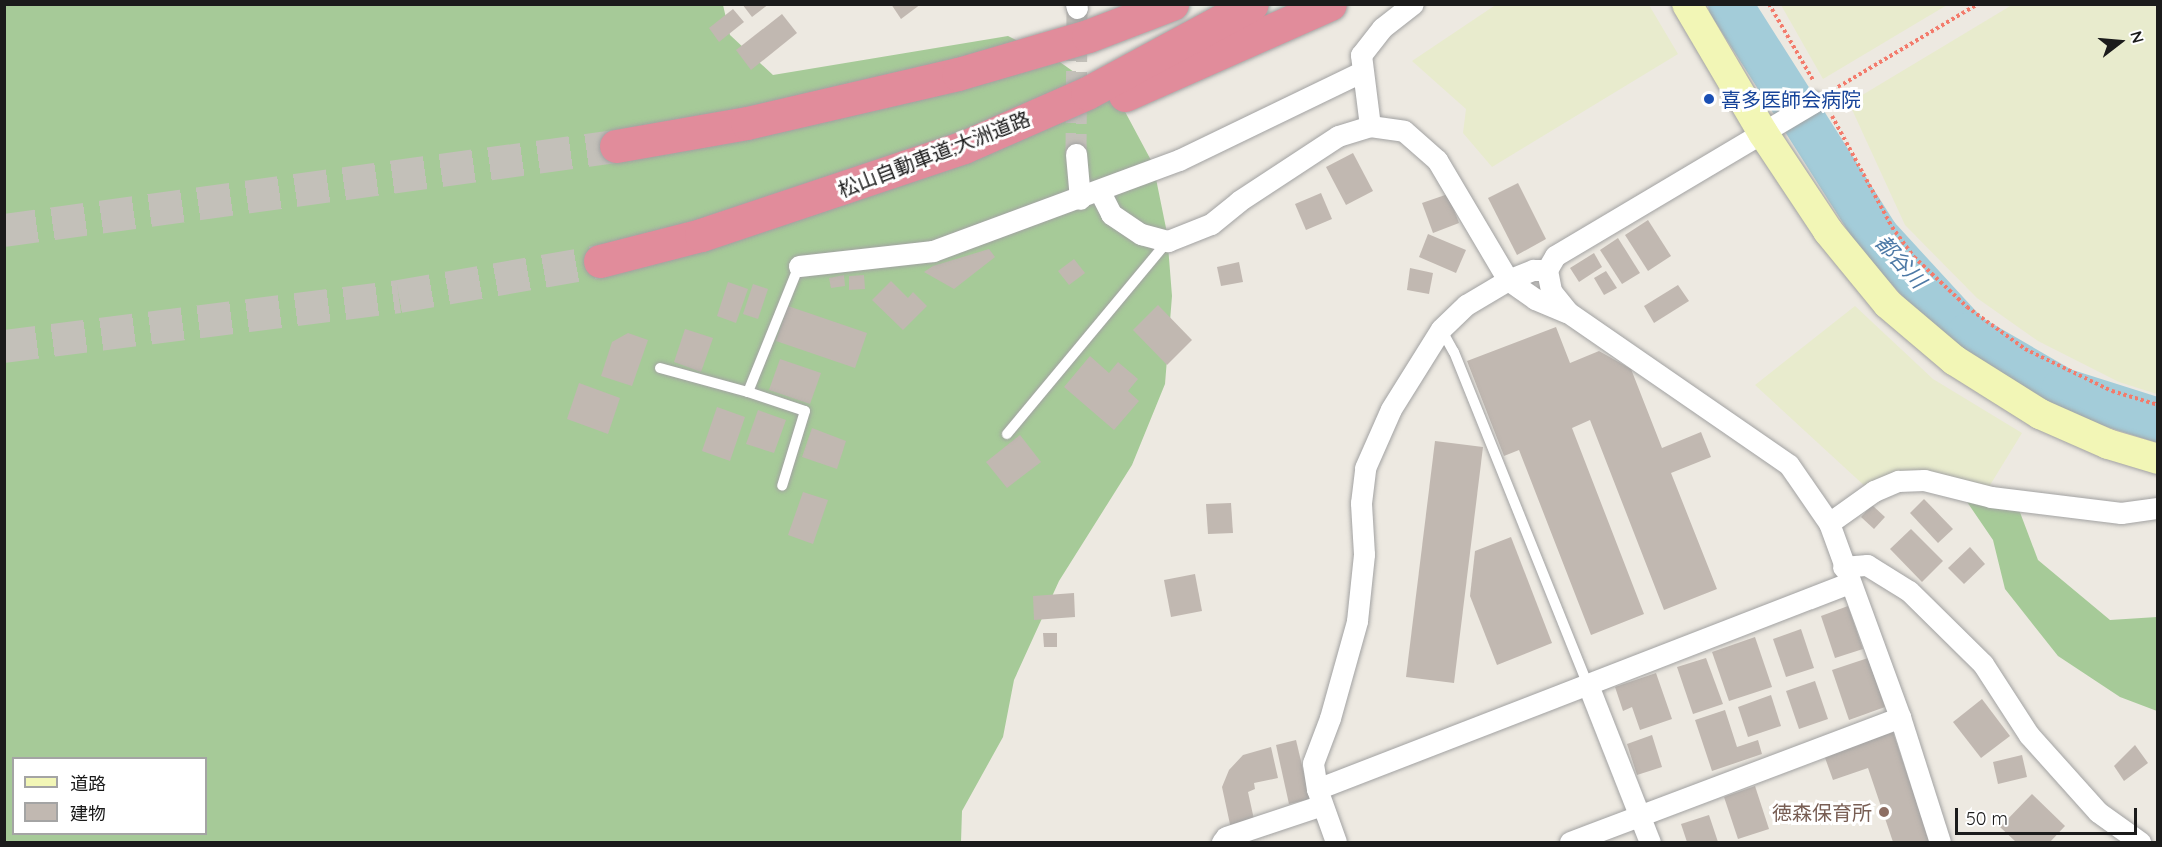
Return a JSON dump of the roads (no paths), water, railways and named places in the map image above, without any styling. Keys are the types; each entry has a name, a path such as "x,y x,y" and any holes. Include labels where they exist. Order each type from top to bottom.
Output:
{"highway":[{"path":"1022,56 1133,4"},
{"path":"616,146 859,99 1022,56 1172,4"},
{"name":"松山自動車道;大洲道路","path":"600,261 711,232 964,147 1087,93 1252,4"},
{"path":"964,147 1074,117 1330,4"}],"street":[{"path":"1370,126 1360,72 1361,55 1382,28 1413,4"},
{"path":"1687,4 1770,129 1828,231 1888,304 1954,360 2040,414 2108,444 2157,459"},
{"path":"799,266 933,251 1080,200 1179,160 1360,72"},
{"path":"1569,313 1551,291 1547,270 1555,256 1818,99"},
{"path":"1100,192 1111,214 1141,234 1168,241 1211,224 1239,201 1338,136 1370,126 1404,131 1437,160 1508,280 1535,299 1569,313 1772,450 1790,465 1829,523 1846,575 1900,717 1940,843"},
{"path":"1076,153 1080,200"},
{"path":"1336,843 1320,797 1313,763 1330,718 1357,621 1364,554 1361,503 1365,468 1391,409 1441,329 1466,304 1508,280 1533,270 1547,270"},
{"path":"1829,523 1874,492 1898,481 1924,480 1990,496 2121,513 2157,508"},
{"path":"1222,843 1226,837 1867,565 1909,591 1983,664 2029,735 2098,813 2140,843"},
{"path":"1588,685 1650,843"},
{"path":"1569,843 1900,717"}],"lane":[{"path":"1007,434 1168,241"},
{"path":"748,392 799,266"},
{"path":"1441,329 1454,352 1588,685"},
{"path":"660,368 748,392 805,411 782,486"}],"waterway":[{"name":"都谷川","path":"1730,4 1877,236 1968,335 2063,390 2158,420"}],"tunnel":[{"path":"1076,154 1077,8"},
{"path":"4,230 616,146"},
{"path":"4,346 399,296 600,261"}],"place":[{"name":"喜多医師会病院","path":"1709,99"},
{"name":"徳森保育所","path":"1884,812"}]}
